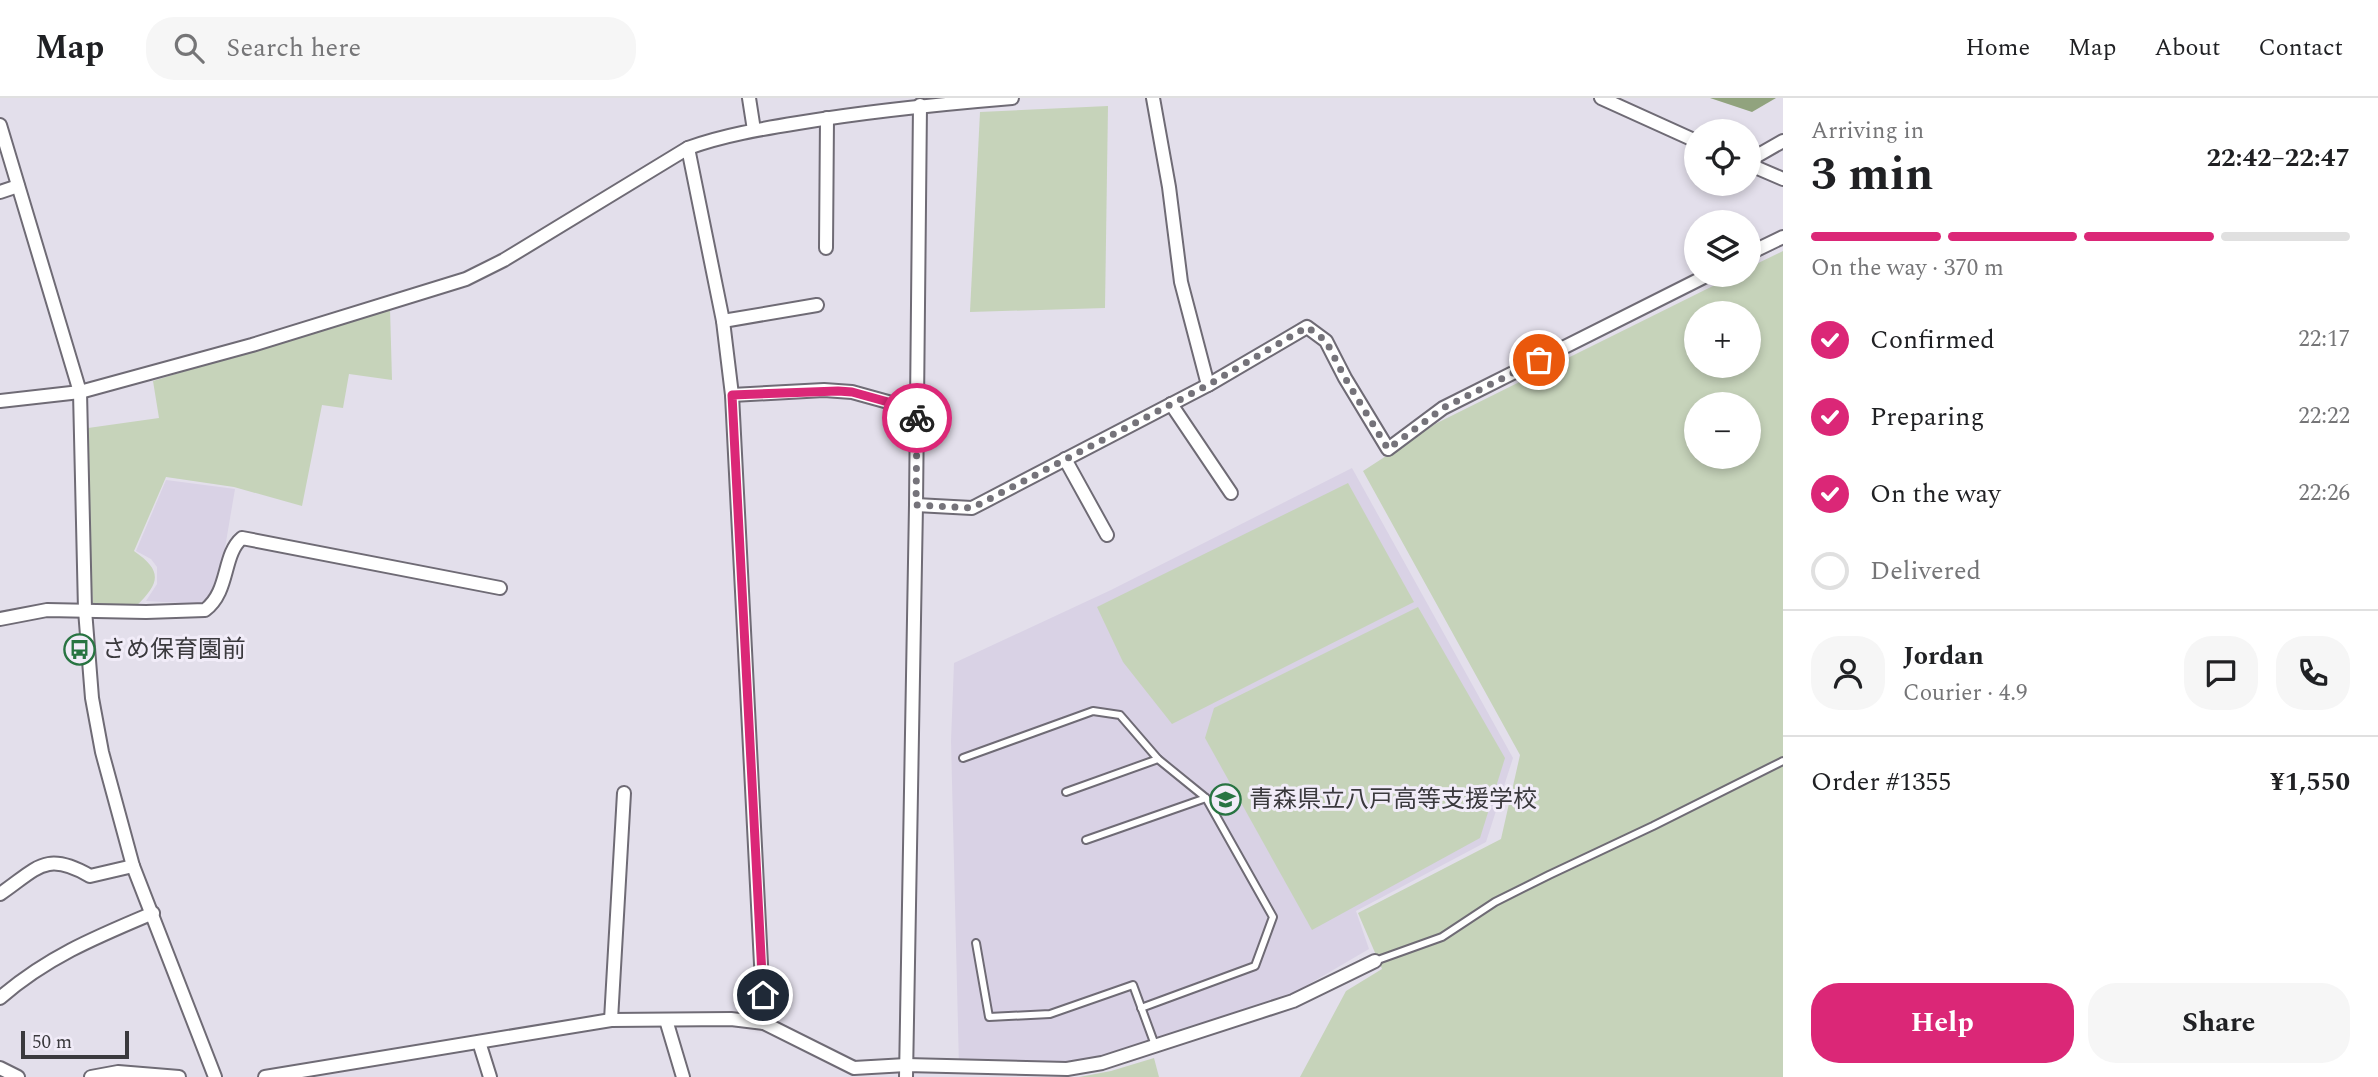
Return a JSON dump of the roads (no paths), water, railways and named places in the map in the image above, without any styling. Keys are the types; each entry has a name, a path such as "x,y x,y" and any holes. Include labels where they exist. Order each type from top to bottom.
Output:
{"street":[{"path":"749,98 754,131"},
{"path":"0,401 80,392 252,345 466,279 504,260 688,148 711,140 827,118 1012,98"},
{"path":"1153,98 1169,187 1181,282 1208,385"},
{"path":"1601,98 1684,136"},
{"path":"906,1071 920,106"},
{"path":"826,248 827,118"},
{"path":"0,125 80,392 85,610 92,698 102,752 133,866 215,1077"},
{"path":"1761,155 1783,141"},
{"path":"688,148 723,321 732,395 764,1023"},
{"path":"1761,169 1783,179"},
{"path":"0,192 18,186"},
{"path":"1761,248 1783,237"},
{"path":"916,505 972,508 1208,385 1307,327 1326,341 1388,449 1443,408 1684,287"},
{"path":"723,321 817,304"},
{"path":"732,395 842,391 917,410"},
{"path":"1171,404 1231,493"},
{"path":"1065,459 1107,535"},
{"path":"0,619 47,610 205,610 212,605 223,585 234,544 243,538 500,588"},
{"path":"611,1020 624,793"},
{"path":"0,894 37,869 54,862 72,866 90,877 133,866"},
{"path":"0,998 39,967 83,943 153,913"},
{"path":"265,1077 611,1020 731,1019 764,1023 854,1073 1067,1069 1102,1063 1293,1001 1375,961"},
{"path":"666,1020 683,1077"},
{"path":"479,1042 490,1077"},
{"path":"0,1068 19,1077"},
{"path":"91,1077 118,1072 179,1077"}],"lane":[{"path":"963,758 1093,711 1120,715 1158,759 1206,798 1273,917 1255,966 1141,1008"},
{"path":"1066,792 1158,759"},
{"path":"1375,961 1442,937 1495,902 1549,874 1783,761"},
{"path":"1086,840 1206,798"},
{"path":"976,943 989,1017 1050,1014 1133,985 1155,1045"}],"place":[{"name":"さめ保育園前","path":"79,650"},
{"name":"青森県立八戸高等支援学校","path":"1226,800"}]}
